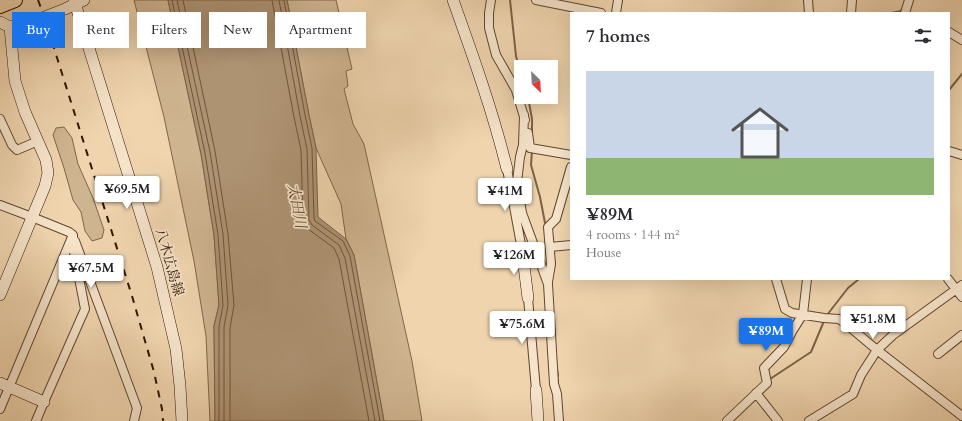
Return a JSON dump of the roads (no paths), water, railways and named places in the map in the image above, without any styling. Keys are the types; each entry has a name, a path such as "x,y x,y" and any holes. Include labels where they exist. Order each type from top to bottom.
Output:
{"highway":[{"path":"0,6 15,0"}],"street":[{"path":"453,0 480,76 507,169 522,250 528,298 538,421"},
{"path":"491,0 489,28 496,55 516,90 528,129 530,148 570,155"},
{"path":"536,0 596,12"},
{"path":"616,12 618,0"},
{"path":"808,0 809,12"},
{"path":"852,0 852,12"},
{"path":"905,12 909,0"},
{"path":"0,22 10,27 24,25 79,1"},
{"name":"八木広島線","path":"79,1 157,267 176,349 182,421"},
{"path":"0,295 45,186 48,173 46,160 25,112 15,81 10,27"},
{"path":"950,33 962,40"},
{"path":"524,115 524,145 520,156 517,182 522,213 548,284"},
{"path":"0,119 12,145 17,150 38,141"},
{"path":"950,151 962,155"},
{"path":"559,421 557,394 554,384 548,284 551,264 548,227 556,219 570,170"},
{"path":"0,205 69,232 73,235 137,408 134,421"},
{"path":"0,409 5,385 73,235"},
{"path":"36,421 85,309 76,266 73,235"},
{"path":"550,247 570,245"},
{"path":"61,263 69,261 76,266"},
{"path":"776,280 785,310 792,313 839,320 846,324 962,416"},
{"path":"727,421 767,383 764,368 784,347 803,314 807,280"},
{"path":"949,280 959,287 962,297"},
{"path":"809,421 853,394 861,375 877,350 893,335 959,287"},
{"path":"938,354 962,335"},
{"path":"5,385 44,402"},
{"path":"756,393 778,421"}],"water":[{"name":"太田川","path":"168,0 287,0 289,12 275,12 275,48 296,48 316,148 318,217 346,239 354,255 384,421 215,421 214,326 219,305 214,235 201,154 178,48 201,48 201,12 171,12"}],"waterway":[{"path":"510,0 517,60"},
{"path":"896,12 901,11 902,9"},
{"path":"950,89 962,74"},
{"path":"529,104 532,119 532,135"},
{"path":"532,150 531,165 540,197 545,223"},
{"path":"827,315 848,288 858,280"},
{"path":"770,379 811,352 824,321"},
{"path":"557,369 558,376"}],"railway":[{"path":"38,0 41,8"},
{"path":"54,48 132,296 154,372 163,421"}]}
